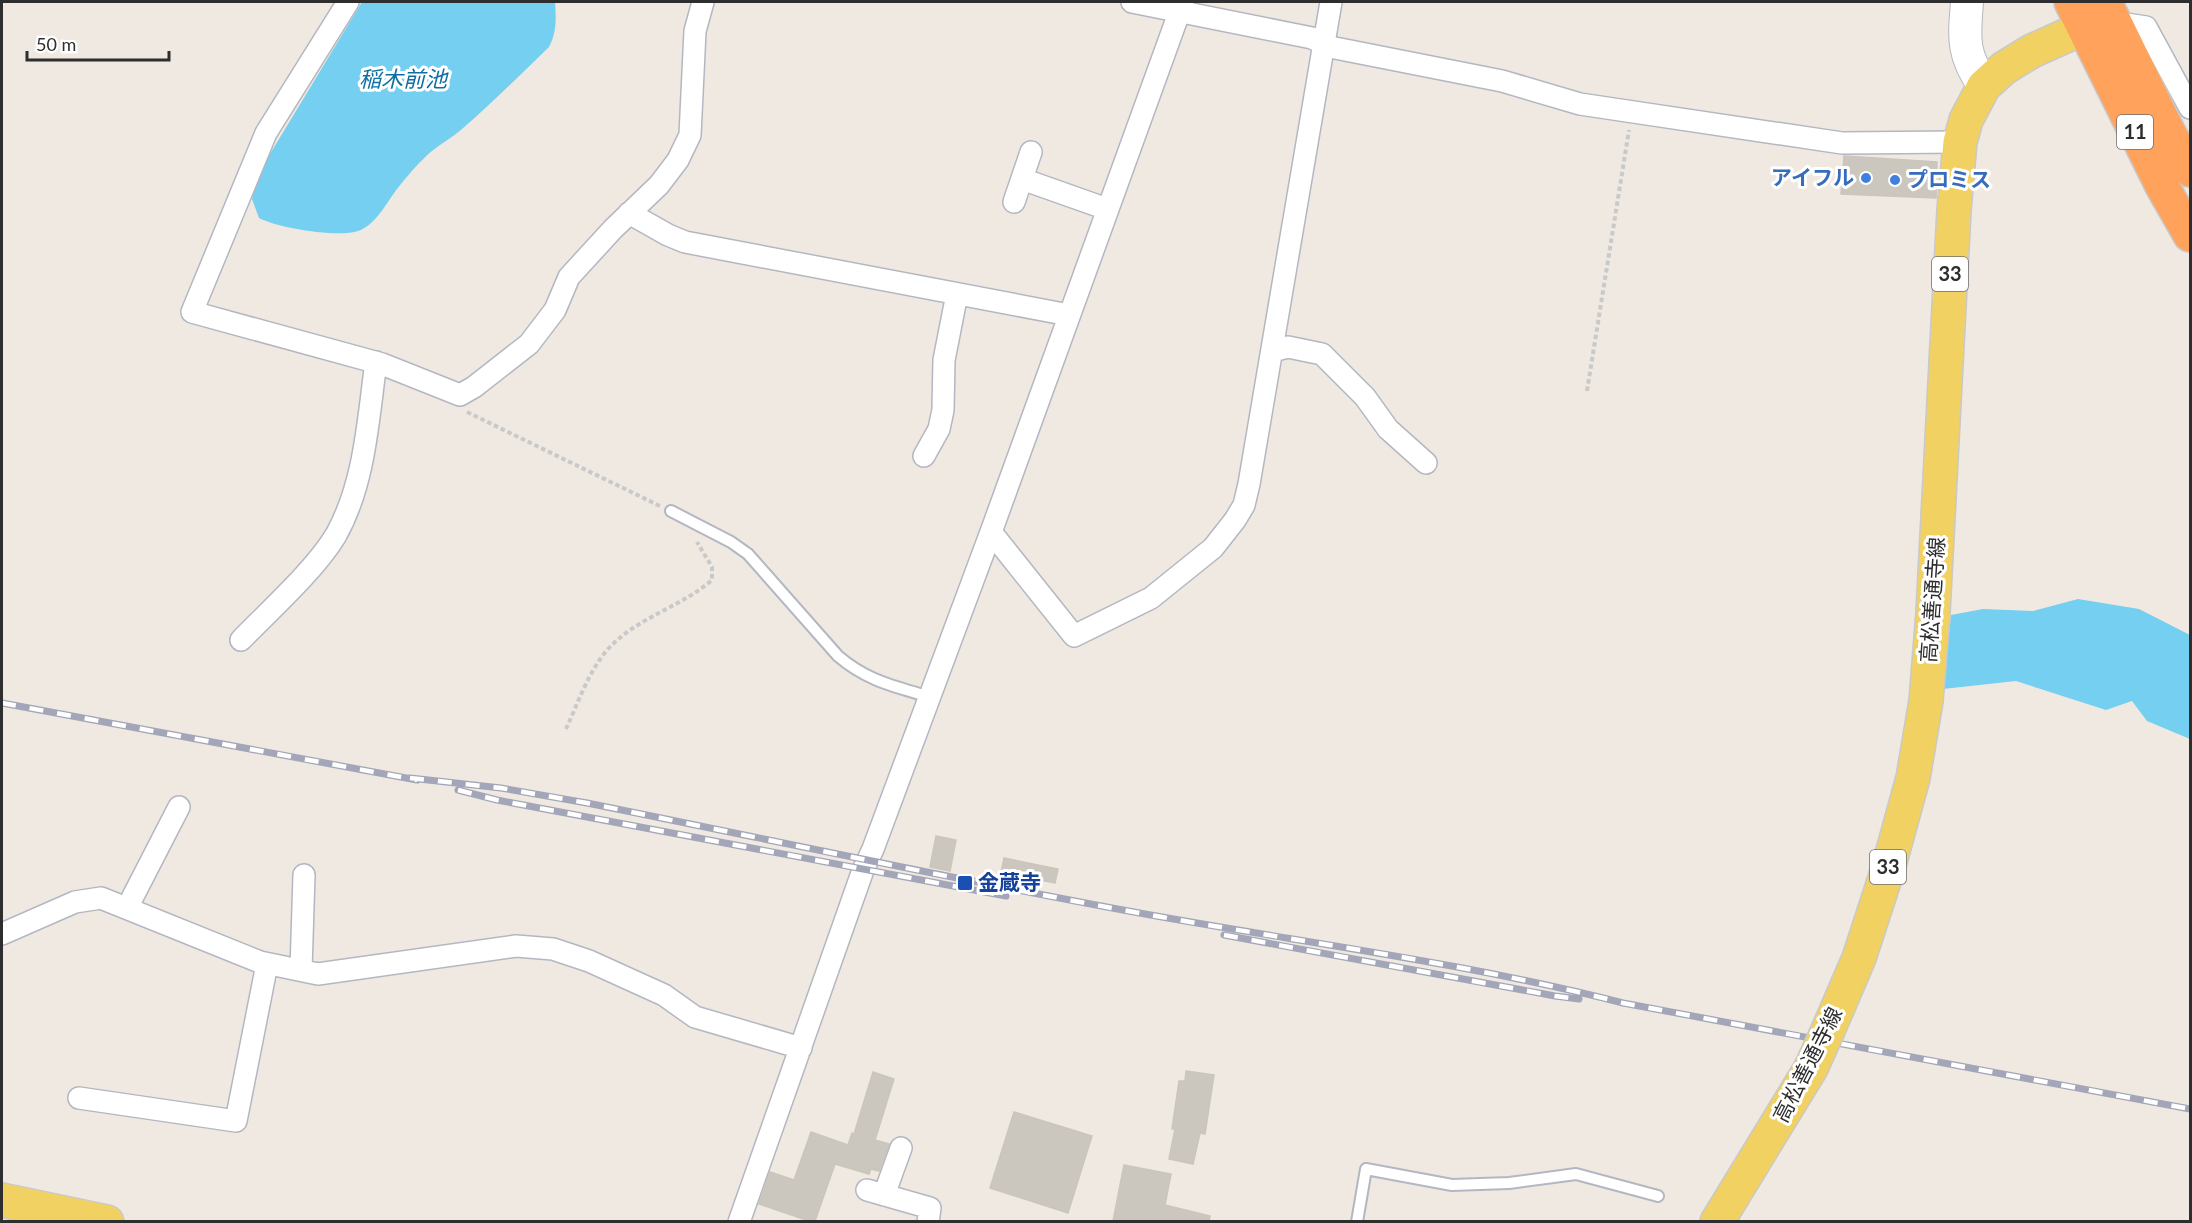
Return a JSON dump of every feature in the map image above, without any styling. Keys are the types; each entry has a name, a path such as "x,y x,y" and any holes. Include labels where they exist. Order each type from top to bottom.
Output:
{"highway":[{"name":"11","path":"2093,13 2190,170"},
{"name":"11","path":"2093,13 2162,186 2190,235"},
{"path":"2168,131 2190,159"},
{"path":"2162,186 2190,251"}],"main road":[{"name":"高松善通寺線","path":"1717,1221 1811,1068 1829,1028 1859,958 1888,869 1913,777 1926,700 1933,613 1953,222 1960,142 1966,120 1984,86 2004,68 2093,13"},
{"path":"13,1208 106,1221"}],"street":[{"path":"348,2 266,133 192,312 376,362 460,395 529,345 555,310 569,277 629,213 659,185 678,160 690,135 695,31 703,2"},
{"path":"1132,2 1181,6 1312,38 1330,47 1503,81 1580,104 1842,143 1960,142"},
{"path":"991,532 1074,636 1151,598 1213,548 1226,534 1244,505 1249,484 1331,2"},
{"path":"1966,2 1964,43 1975,74 1984,86"},
{"path":"741,1221 768,1137 863,870 873,849 991,532 1181,6"},
{"path":"2093,13 2146,27 2190,108"},
{"path":"1014,202 1031,152"},
{"path":"1022,178 1107,209"},
{"path":"629,213 685,242 1069,315"},
{"path":"924,456 939,429 943,410 944,360 957,294"},
{"path":"1272,351 1288,347 1322,354 1365,397 1388,429 1426,463"},
{"path":"241,640 322,555 346,516 355,492 363,455 376,362"},
{"path":"127,908 179,807"},
{"path":"301,970 304,875"},
{"path":"2,934 75,902 101,898 267,964 318,974 516,946 553,948 589,961 664,995 695,1017 801,1048"},
{"path":"79,1098 236,1121 267,964"},
{"path":"901,1148 875,1193 930,1208 928,1221"}],"lane":[{"path":"671,511 731,542 748,554 838,656 854,670 870,679 930,697"},
{"path":"1357,1221 1366,1169 1452,1185 1509,1183 1576,1174 1658,1196"}],"path":[{"path":"1587,391 1632,111"},
{"path":"460,395 467,412 671,511 698,542 712,567 712,580 699,591 642,622 609,648 596,666 566,729"}],"water":[{"name":"稲木前池","path":"362,2 555,2 555,30 549,47 459,132 424,158 377,217 365,228 349,233 323,233 280,225 259,218 252,199 259,172"},
{"path":"2078,599 2139,609 2190,635 2190,739 2147,721 2132,701 2106,710 2016,681 1943,689 1951,615 1983,609 2033,611"}],"building":[{"path":"1844,156 1937,162 1936,198 1841,194"},
{"path":"936,836 956,840 950,871 930,867"},
{"path":"1004,858 1058,869 1055,883 1001,873"},
{"path":"1186,1071 1214,1075 1205,1134 1200,1133 1193,1164 1169,1159 1175,1129 1172,1129 1179,1081 1185,1081"},
{"path":"873,1072 894,1079 875,1140 889,1144 879,1171 871,1169 869,1174 835,1164 815,1221 759,1204 770,1172 794,1180 811,1132 848,1145 852,1133 854,1134"},
{"path":"1014,1112 1092,1136 1068,1213 990,1188"},
{"path":"1124,1165 1171,1174 1165,1205 1210,1216 1209,1221 1113,1221"}],"railway":[{"path":"2,703 417,780"},
{"path":"410,778 501,788 587,803 1056,897 1437,963 1623,1003 2190,1109"},
{"path":"458,790 497,800 1006,896"},
{"path":"1224,935 1579,999"}],"place":[{"name":"アイフル","path":"1866,178"},
{"name":"プロミス","path":"1895,180"},
{"name":"金蔵寺","path":"965,883"}]}
